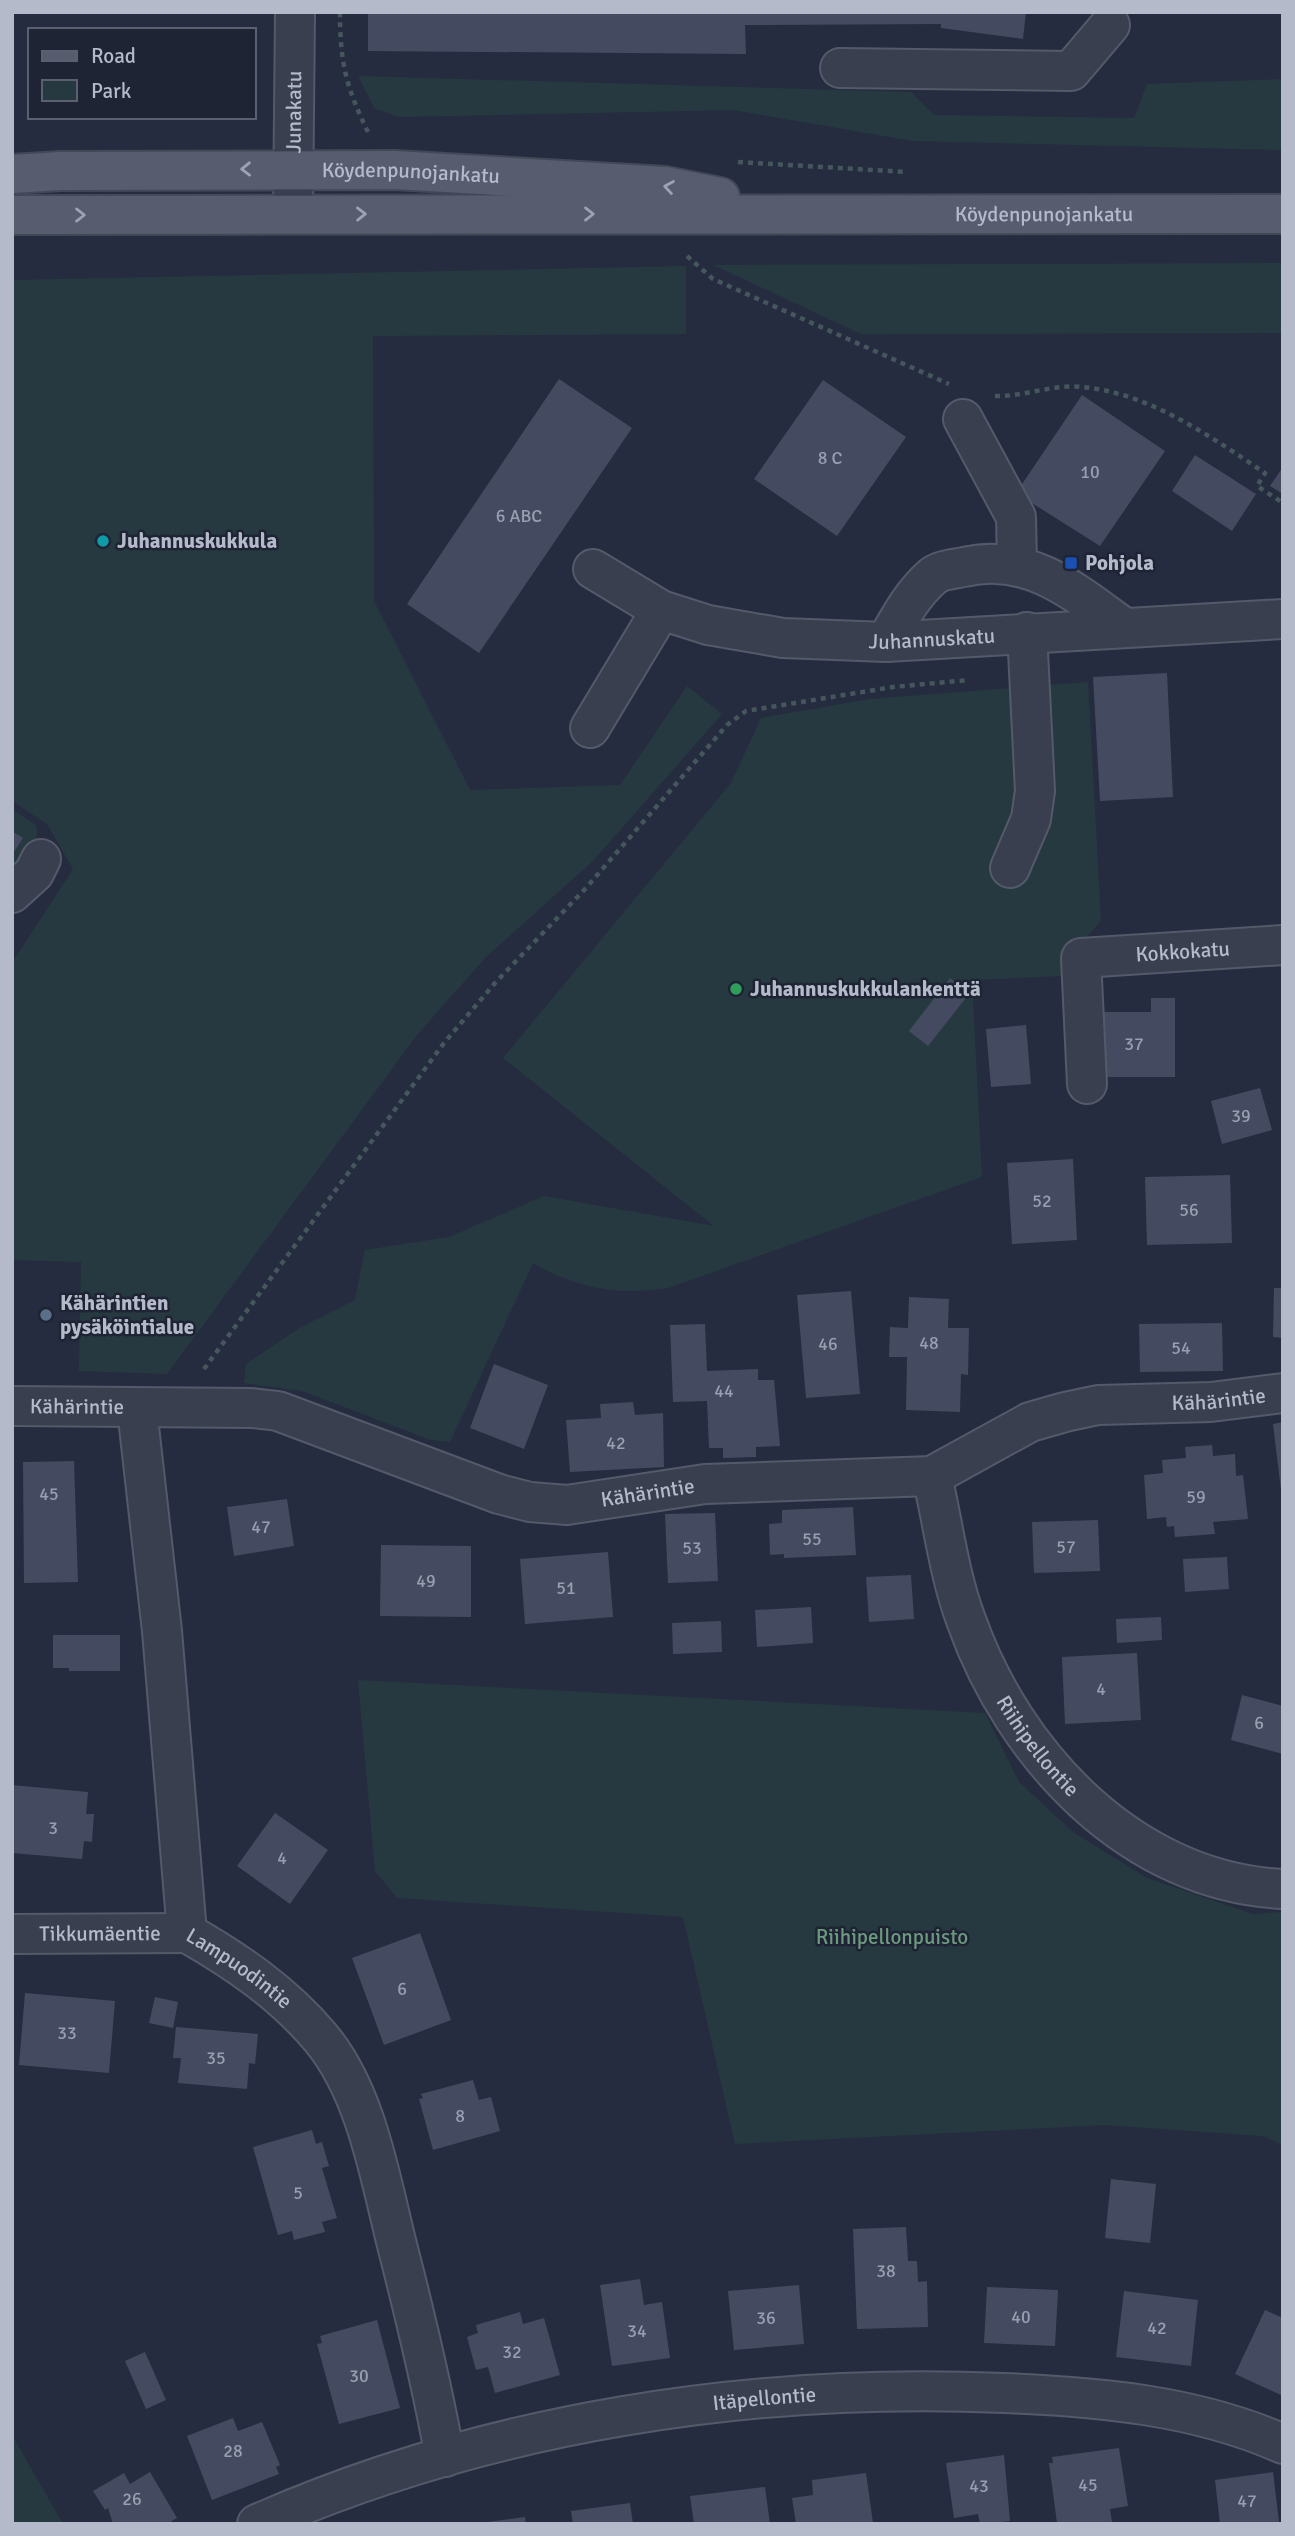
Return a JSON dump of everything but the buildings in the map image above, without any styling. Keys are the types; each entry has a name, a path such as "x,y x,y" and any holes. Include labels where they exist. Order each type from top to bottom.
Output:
{"main road":[{"name":"Köydenpunojankatu","path":"12,174 294,168 395,170 665,186 808,214"},
{"name":"Köydenpunojankatu","path":"12,215 1283,214"}],"street":[{"name":"Junakatu","path":"293,214 295,12"},
{"path":"840,68 1071,71 1110,25"},
{"path":"969,400 1016,517 1017,565"},
{"path":"886,642 905,609 936,574 981,563 1017,565 1049,576 1072,589 1123,627"},
{"name":"Juhannuskatu","path":"593,569 662,610 708,625 783,638 886,642 1283,619"},
{"path":"590,728 662,610"},
{"path":"1010,868 1031,819 1035,791 1027,632"},
{"path":"12,893 34,873 41,859"},
{"name":"Kokkokatu","path":"1087,1084 1081,958 1283,945"},
{"name":"Kähärintie","path":"12,1406 252,1408 278,1411 499,1494 530,1502 567,1505 705,1483 932,1476 1030,1422 1065,1412 1098,1405 1211,1402 1283,1393"},
{"name":"Lampuodintie","path":"137,1409 162,1631 187,1933 266,1983 321,2038 342,2073 369,2131 432,2385 445,2457"},
{"name":"Riihipellontie","path":"932,1476 965,1619 989,1675 1013,1720 1049,1767 1082,1800 1174,1863 1232,1883 1283,1889"},
{"name":"Tikkumäentie","path":"12,1934 187,1933"},
{"name":"Itäpellontie","path":"257,2524 300,2505 445,2457 557,2430 651,2412 762,2398 896,2390 1029,2393 1136,2404 1212,2419 1283,2444"}],"path":[{"path":"340,12 343,69 351,96 370,136"},
{"path":"724,161 912,172"},
{"path":"687,256 713,279 969,400 1011,397 1077,386 1114,393 1192,424 1265,473 1257,486 1283,503"},
{"path":"188,1408 194,1383 444,1043 495,983 586,888 727,725 746,711 773,706 893,687 1029,674"}],"green space":[{"path":"358,76 911,92 934,115 1134,118 1147,84 1283,79 1283,150 913,141 733,110 400,117 375,109"},
{"path":"1283,263 1283,333 861,334 713,265"},
{"path":"686,266 686,334 373,336 374,601 470,790 620,785 687,686 722,714 593,861 486,957 417,1035 167,1374 79,1371 81,1262 12,1260 12,963 73,869 47,824 12,801 12,280"},
{"path":"1088,682 1101,921 1074,950 1063,976 972,980 982,1177 668,1288 632,1291 598,1288 565,1279 533,1263 450,1442 431,1440 302,1391 244,1383 246,1364 301,1327 355,1300 365,1250 449,1237 544,1196 714,1226 503,1058 731,783 761,718 870,699"},
{"path":"12,809 36,825 37,832 34,846 12,878 12,855 23,838 12,831"},
{"name":"Riihipellonpuisto","path":"358,1680 985,1713 1019,1782 1073,1832 1147,1878 1253,1914 1283,1912 1283,2145 1263,2136 1106,2125 735,2144 683,1917 397,1898 375,1871"},
{"path":"12,2435 63,2524 12,2524"}],"place":[{"name":"Juhannuskukkula","path":"103,541"},
{"name":"Pohjola","path":"1071,563"},
{"name":"Juhannuskukkulankenttä","path":"736,989"},
{"name":"Kähärintien pysäköintialue","path":"46,1315"}]}
